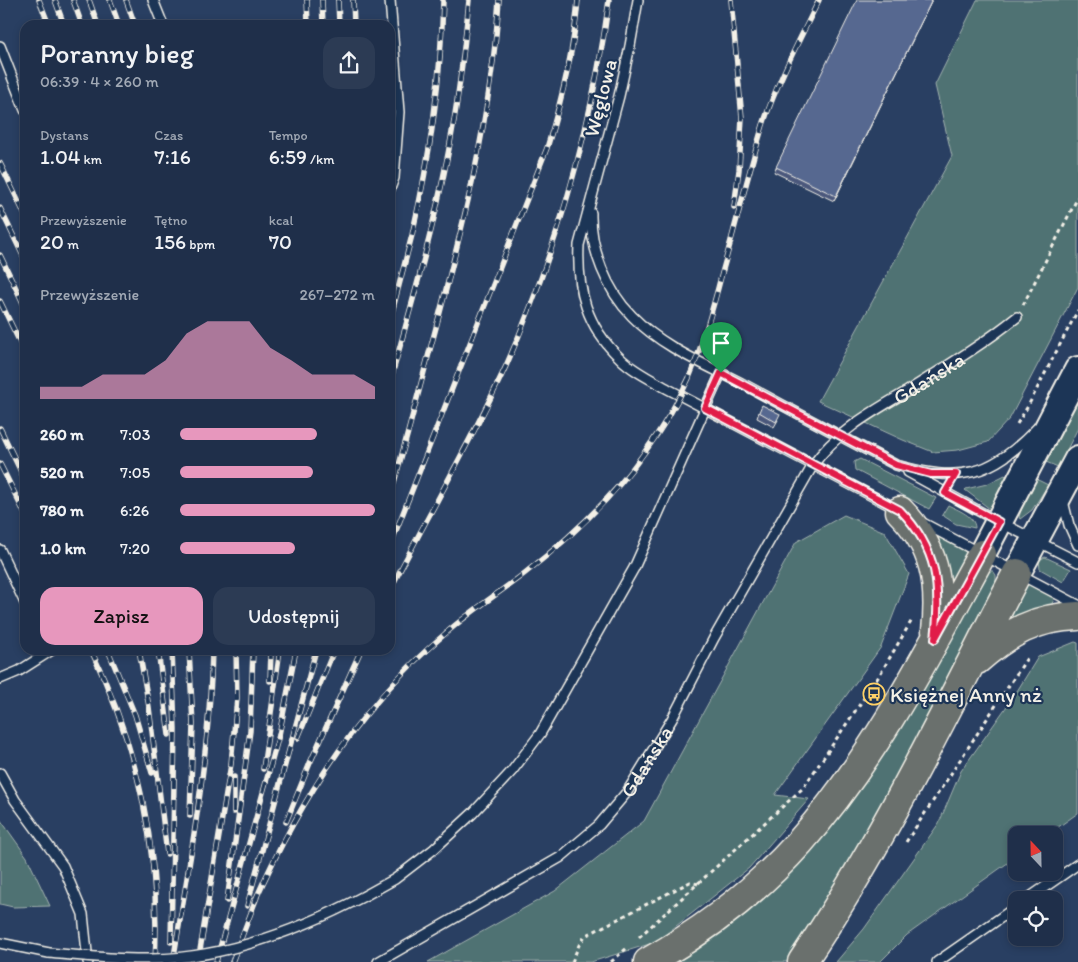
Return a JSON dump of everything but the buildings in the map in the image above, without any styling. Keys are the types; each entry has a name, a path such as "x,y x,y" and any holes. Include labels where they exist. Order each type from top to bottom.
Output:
{"main road":[{"path":"900,510 917,530 932,558 938,594 935,639"},
{"path":"648,962 720,916 799,843 842,789 878,736 914,679 982,554"},
{"path":"802,962 863,866 1017,573"},
{"path":"968,667 1003,639 1021,628 1062,616 1078,616"}],"street":[{"path":"982,554 1073,380"},
{"path":"1017,573 1078,459"}],"lane":[{"path":"153,0 160,20"},
{"path":"390,0 392,20"},
{"name":"Węglowa","path":"638,0 619,96 579,246 578,267 580,287 594,324 620,358 668,389 813,465"},
{"path":"0,46 20,97"},
{"path":"395,62 399,112 395,165"},
{"name":"Węglowa","path":"591,203 590,224 600,264 615,294 631,315 653,335 839,436"},
{"name":"Gdańska","path":"378,962 562,857 599,825 627,792 672,719 714,638 813,465 823,451 839,436 872,412 992,337 1017,317"},
{"path":"0,944 105,959 152,960 210,953 263,940 338,910 395,879 441,843 473,813 512,771 540,734 634,568 721,373"},
{"path":"896,465 931,474 946,475 962,474 992,465 1015,450 1036,429 1073,380"},
{"path":"839,436 1034,541 1078,562"},
{"path":"813,465 1078,605"},
{"path":"1061,490 1069,525 1078,545"},
{"path":"0,550 20,592"},
{"path":"0,680 19,671 43,655"},
{"path":"0,773 15,800 63,866 83,914 88,962"},
{"path":"1039,891 1078,864"},
{"path":"938,962 1008,913"}],"path":[{"path":"1017,317 1078,197"},
{"path":"1016,426 1078,310"},
{"path":"611,962 803,788 879,676 914,615"},
{"path":"903,848 1030,652"},
{"path":"572,962 578,945 585,936 690,882 699,884"}],"green space":[{"path":"977,0 1078,0 1078,287 1010,418 988,442 958,450 933,452 818,401 952,156 935,85"},
{"path":"1078,400 1078,428 1058,467 1046,462"},
{"path":"860,459 936,498 929,509 855,470 854,462"},
{"path":"1005,475 1007,477 990,509 965,490 987,484"},
{"path":"1036,479 1048,485 1032,510 1020,519 1023,504"},
{"path":"948,505 969,517 975,528 956,524 942,515"},
{"path":"844,515 885,532 909,574 881,647 775,795 809,799 749,868 656,942 591,962 428,962 555,891 644,821 796,542"},
{"path":"934,533 967,552 947,591"},
{"path":"1045,557 1071,569 1063,582 1040,569 1039,560"},
{"path":"989,571 993,571 996,575 996,582 922,727 844,870 787,962 678,962 711,939 761,899 819,840 849,804 910,713"},
{"path":"1028,584 1055,597 1051,606 1034,609 1009,620 1008,618"},
{"path":"1075,642 1078,643 1078,813 1060,826 1008,826 1008,863 907,935 880,962 836,962 864,929 939,823 961,771 1014,696 1038,657"},
{"path":"0,819 27,857 50,906 13,907 0,904"}],"railway":[{"path":"39,0 47,20"},
{"path":"55,0 62,20"},
{"path":"73,0 80,20"},
{"path":"89,0 96,20"},
{"path":"110,0 117,20"},
{"path":"126,0 133,20"},
{"path":"307,0 308,20"},
{"path":"322,0 323,20"},
{"path":"338,0 339,20"},
{"path":"353,0 354,20"},
{"path":"395,301 412,235 429,147 440,59 443,0"},
{"path":"395,364 436,212 452,135 469,0"},
{"path":"395,478 466,211 490,86 499,0"},
{"path":"395,533 547,148 567,75 574,38 578,0"},
{"path":"395,581 493,394 541,278 557,232 582,141 593,94 609,0"},
{"path":"731,0 742,118 739,170 734,207"},
{"path":"254,903 291,828 312,792 359,723 386,691 446,633 542,560 589,518 618,487 663,426 689,378 703,339 763,125 775,93 819,0"},
{"path":"0,163 20,205"},
{"path":"0,208 20,250"},
{"path":"0,255 20,297"},
{"path":"0,301 20,343"},
{"path":"0,428 20,470"},
{"path":"0,464 20,504"},
{"path":"93,655 122,724 143,802 150,841 154,881 155,962"},
{"path":"110,655 135,715 152,773"},
{"path":"140,655 149,707 167,854"},
{"path":"159,655 169,735"},
{"path":"171,942 175,729 172,655"},
{"path":"189,655 193,724 190,816"},
{"path":"173,962 203,768 212,655"},
{"path":"198,962 231,764 237,698 236,655"},
{"path":"227,901 250,731 253,655"},
{"path":"270,681 271,655"},
{"path":"263,769 279,655"},
{"path":"216,962 279,735 295,655"},
{"path":"247,906 315,655"},
{"path":"298,738 332,655"},
{"path":"286,822 310,763 359,655"},
{"path":"234,777 234,812"},
{"path":"232,962 257,897"}],"place":[{"name":"Księżnej Anny nż","path":"874,694"}],"route":[{"path":"721,373 896,465 931,474 956,474 945,493 999,522 935,639 938,612 936,575 932,558 924,540 913,524 900,510 705,408 721,373"}]}
